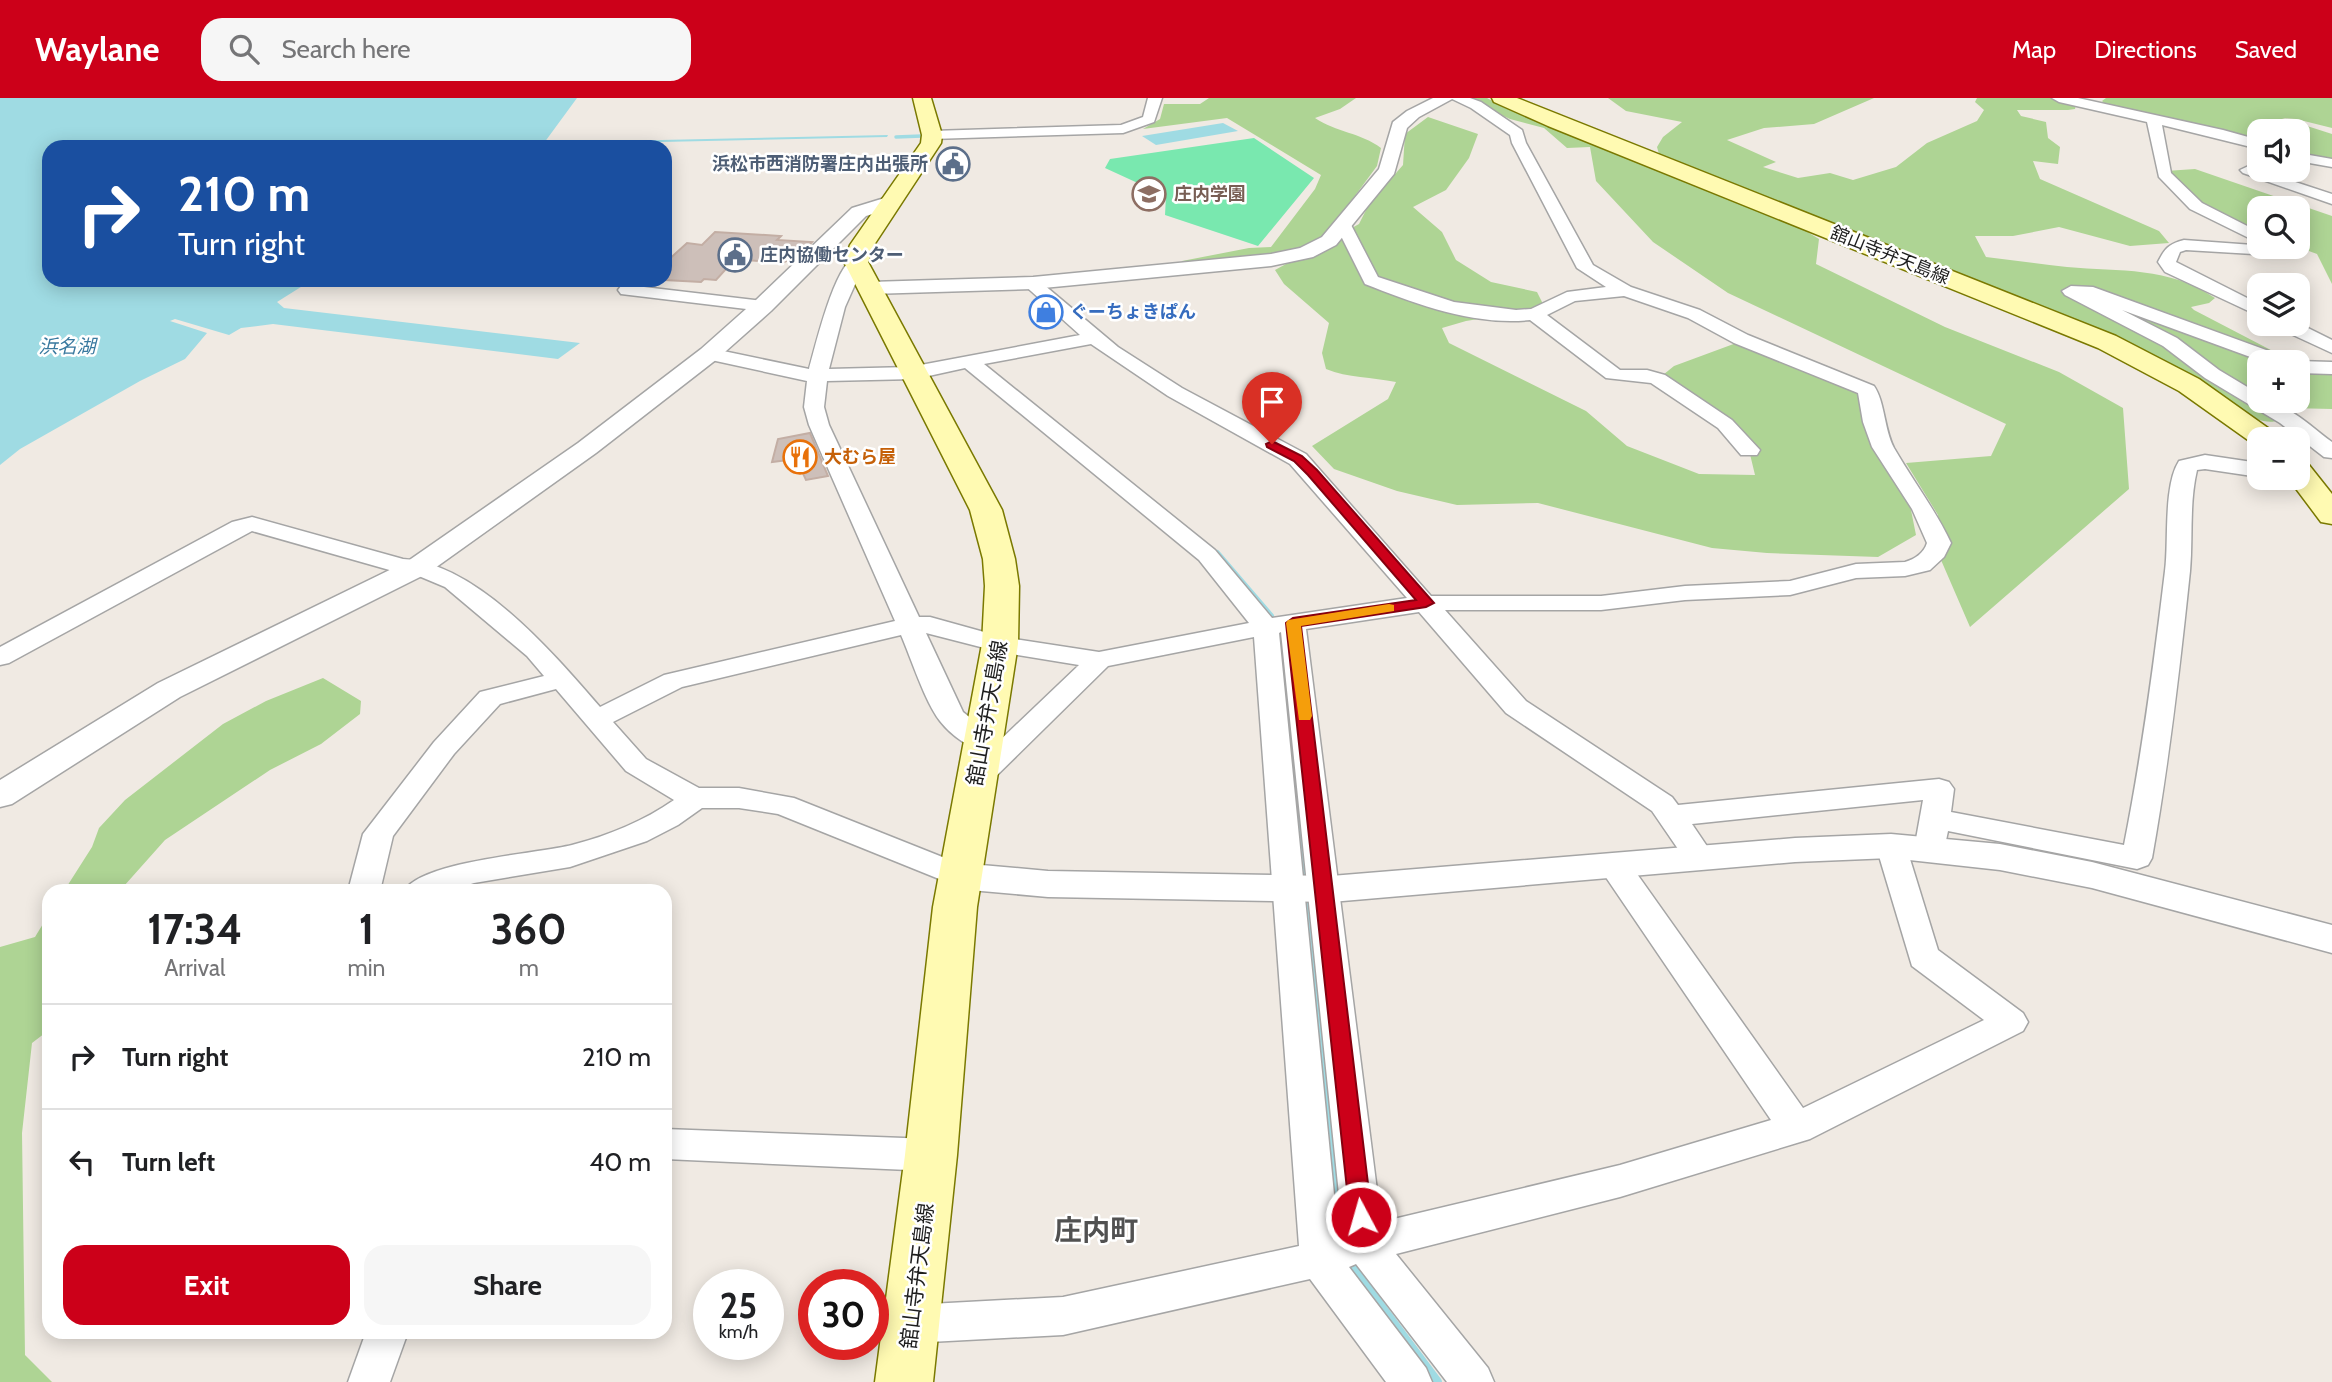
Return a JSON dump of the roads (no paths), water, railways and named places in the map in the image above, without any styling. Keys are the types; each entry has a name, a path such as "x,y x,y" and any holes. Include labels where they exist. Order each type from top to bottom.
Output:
{"main road":[{"name":"舘山寺弁天島線","path":"1501,98 2107,342 2198,391 2248,427"},
{"path":"863,275 862,245 929,147 927,110"},
{"name":"舘山寺弁天島線","path":"863,275 976,488 993,534 1002,586 1000,644 959,876 931,1155 904,1382"}],"street":[{"path":"927,110 1124,129 1149,119 1155,98"},
{"path":"983,742 951,717 815,416 817,376 836,307 863,275 1031,283 1284,258 1322,245 1388,170 1399,126 1413,114 1446,98"},
{"path":"595,720 673,681 911,625 930,625 1000,644 1099,660 1279,625 1426,603 1601,603 1685,593 1790,588 1856,571 1905,569 1921,565 1936,552 1939,543 1923,509 1883,447 1873,422 1867,390 1741,339 1694,314 1625,290 1593,273 1581,261 1519,143 1517,133 1476,105 1457,98"},
{"path":"2059,98 2247,142"},
{"path":"2154,119 2164,174 2196,206 2247,232"},
{"path":"2310,159 2332,163"},
{"path":"2282,182 2332,199"},
{"path":"0,796 169,690 418,567 587,448 709,354 763,306 859,212 891,202"},
{"path":"1343,224 1371,279 1397,291 1488,314 1534,314 1568,297 1625,290"},
{"path":"2247,249 2184,245 2173,250 2167,262 2171,268 2247,305"},
{"path":"1031,283 1093,338 1175,392 1298,459 1516,707 1662,804 1700,858"},
{"path":"627,290 763,306"},
{"path":"2247,395 2212,374 2170,342 2071,291 2087,291 2248,350"},
{"path":"1534,314 1613,374 1624,378 1650,376 1658,379 1725,424 1749,450"},
{"path":"2310,336 2332,347"},
{"path":"709,354 817,376 915,373 1093,338"},
{"path":"969,362 1207,555 1279,625 1306,890 1364,1244 1473,1382"},
{"path":"2310,367 2332,368"},
{"path":"2277,413 2332,452"},
{"path":"0,657 240,527 252,524 402,566 418,567 454,582 536,650 636,765 695,798 739,798 784,805 959,876 1048,884 1306,890 1795,850 1891,846 1932,835 2137,858 2148,798 2178,568 2182,487 2187,466 2205,462 2247,468"},
{"path":"976,779 1099,660"},
{"path":"366,884 378,834 444,748 490,698 561,680"},
{"path":"1670,816 1939,789 1932,835"},
{"path":"434,884 491,869 570,856 637,832 677,814 695,798"},
{"path":"1932,835 2000,857 2092,875 2332,939"},
{"path":"911,1324 1063,1316 1319,1259 1364,1244 1620,1181 1797,1128 2011,1023 1924,957 1891,846"},
{"path":"1614,865 1797,1128"},
{"path":"1306,890 1319,1259 1411,1382"},
{"path":"672,1144 931,1155"},
{"path":"369,1382 384,1339"}],"water":[{"name":"浜名湖","path":"0,98 577,98 546,140 42,140 42,287 301,287 277,302 284,308 580,343 558,359 273,324 241,328 229,335 175,319 170,321 207,333 185,359 140,381 20,449 0,465"},
{"path":"1223,123 1238,131 1156,145 1142,136"},
{"path":"888,135 672,142 661,140"}],"waterway":[{"path":"896,137 922,136"},
{"path":"1217,553 1271,616"},
{"path":"1287,682 1288,690"},
{"path":"1288,689 1292,733"},
{"path":"1295,766 1306,883"},
{"path":"1307,895 1317,997"},
{"path":"1317,995 1341,1235"},
{"path":"1352,1268 1437,1382"}],"place":[{"name":"浜松市西消防署庄内出張所","path":"953,164"},
{"name":"庄内学園","path":"1149,194"},
{"name":"庄内協働センター","path":"735,255"},
{"name":"ぐーちょきぱん","path":"1046,312"},
{"name":"大むら屋","path":"800,457"}],"district":[{"name":"庄内町","path":"1096,1230"}]}
